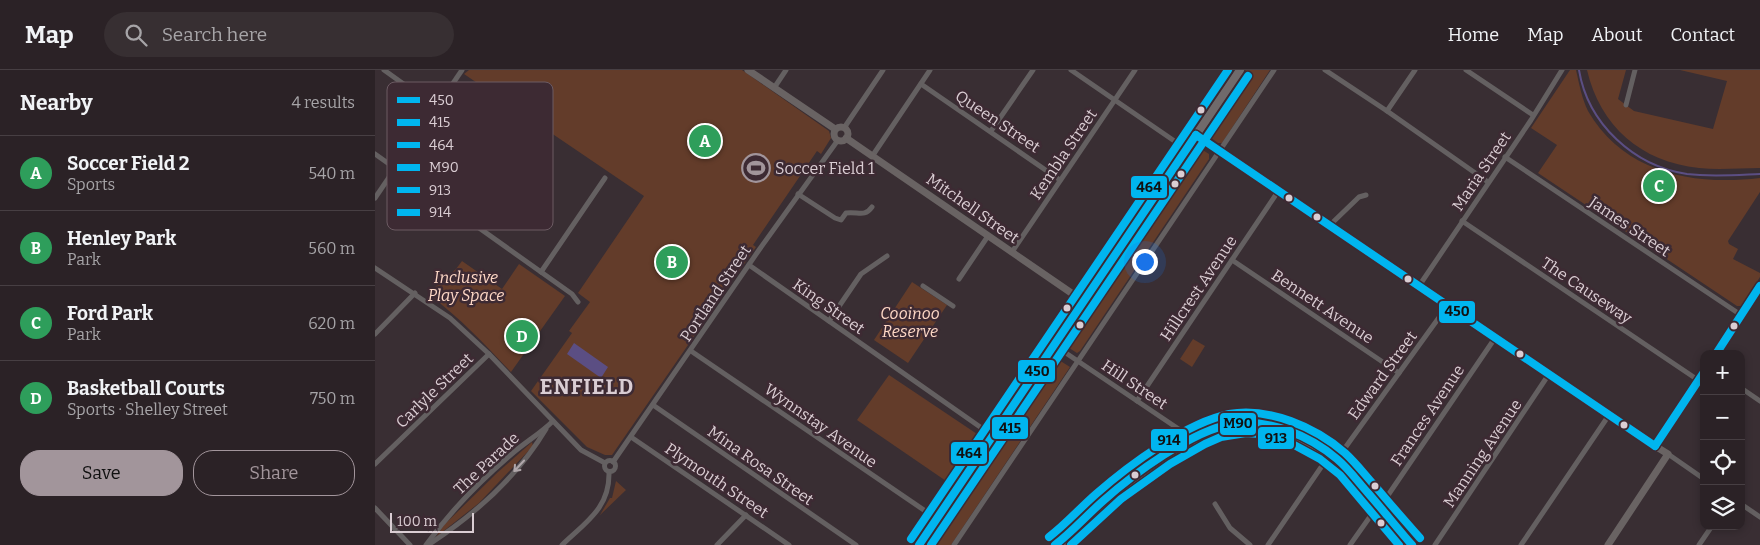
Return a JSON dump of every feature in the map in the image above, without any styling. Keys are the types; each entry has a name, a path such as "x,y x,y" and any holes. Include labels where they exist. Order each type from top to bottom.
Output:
{"highway":[{"path":"1067,545 1123,495 1214,429 1229,424 1264,424 1281,428 1304,438 1337,459 1354,476 1402,545"},
{"path":"1055,545 1127,481 1196,443 1239,432 1263,432 1289,439 1326,460 1412,545"}],"main road":[{"path":"919,545 1240,70"}],"street":[{"path":"384,70 401,82"},
{"path":"454,82 462,70"},
{"path":"748,70 835,130"},
{"path":"774,88 786,70"},
{"path":"844,128 883,70"},
{"path":"873,155 930,70"},
{"path":"991,131 1033,70"},
{"path":"1071,70 1186,149"},
{"name":"Kembla Street","path":"1012,252 1135,70"},
{"path":"954,545 1274,70"},
{"path":"1325,70 1488,182"},
{"path":"1387,111 1415,70"},
{"path":"1466,70 1533,115"},
{"name":"Maria Street","path":"1419,286 1561,70"},
{"path":"1626,105 1635,70"},
{"name":"Queen Street","path":"921,84 1060,180"},
{"path":"835,130 840,127 844,128"},
{"path":"835,130 834,135 837,140 843,140 846,138 847,131 844,128"},
{"path":"1196,135 1700,476"},
{"name":"Mitchell Street","path":"846,138 1083,301"},
{"name":"Portland Street","path":"613,462 837,140"},
{"path":"375,154 387,163"},
{"name":"James Street","path":"1505,157 1741,315"},
{"path":"541,272 605,178"},
{"path":"375,198 387,181"},
{"name":"Hillcrest Avenue","path":"1137,401 1279,190"},
{"path":"798,194 841,220 846,213 864,214 872,207"},
{"path":"1330,225 1359,197 1365,195"},
{"name":"The Causeway","path":"1462,221 1699,380"},
{"path":"482,230 572,294 578,302"},
{"path":"959,279 988,236"},
{"path":"829,321 861,274 887,256"},
{"name":"Bennett Avenue","path":"1232,260 1399,373"},
{"name":"King Street","path":"749,265 993,436"},
{"path":"375,268 444,313 489,354 581,450 605,463"},
{"path":"923,286 953,306"},
{"path":"1719,350 1760,286"},
{"path":"375,334 415,294"},
{"name":"Edward Street","path":"1337,459 1448,305"},
{"name":"Frances Avenue","path":"1350,545 1495,338"},
{"name":"Hill Street","path":"1054,345 1189,436 1196,443"},
{"name":"Wynnstay Avenue","path":"691,351 937,520"},
{"name":"Carlyle Street","path":"375,464 489,354"},
{"name":"Manning Avenue","path":"1435,545 1549,374"},
{"path":"1655,446 1699,380"},
{"path":"1745,391 1760,401"},
{"name":"Mina Rosa Street","path":"653,405 856,545"},
{"path":"1521,545 1609,415"},
{"name":"The Parade","path":"427,545 443,521 478,485 527,441 553,421"},
{"name":"The Parade","path":"427,545 453,529 476,510 531,452 548,426"},
{"name":"Plymouth Street","path":"631,437 789,545"},
{"path":"1607,545 1668,454"},
{"path":"562,545 601,508 606,496 609,472 615,468 613,462 609,460 605,463"},
{"path":"1268,545 1326,460"},
{"path":"605,463 605,469 609,472"},
{"path":"1215,504 1230,528 1250,545"},
{"path":"1745,507 1760,517"},
{"path":"375,508 410,545"},
{"path":"717,545 747,515"},
{"path":"1699,545 1709,530"}],"green space":[{"path":"469,70 742,70 829,131 831,138 821,154 817,151 753,245 756,247 733,280 730,278 695,330 697,332 612,455 605,455 587,447 531,391 572,333 569,331 590,302 578,293 644,196 553,134 553,82 476,82 464,74"},
{"path":"1246,70 1270,70 1222,143 1218,143 1207,135 1206,130"},
{"path":"1570,70 1576,70 1588,111 1603,132 1621,149 1641,162 1662,171 1686,177 1710,180 1760,178 1760,192 1728,241 1729,244 1738,249 1733,259 1760,273 1760,277 1741,306 1737,306 1538,173 1557,145 1531,128"},
{"path":"1587,70 1626,70 1618,99 1634,111 1713,129 1727,81 1680,70 1760,70 1760,168 1699,168 1659,158 1642,149 1626,138 1613,124 1593,90"},
{"path":"1196,147 1209,154 1209,159 1077,353 1066,346 1068,339 1080,322 1079,318"},
{"name":"Inclusive Play Space","path":"462,261 502,289 519,264 565,296 511,372 462,323 430,296 435,287 456,269"},
{"name":"Cooinoo Reserve","path":"912,282 947,305 908,363 874,340"},
{"path":"1193,339 1205,346 1192,367 1180,359"},
{"path":"1051,359 1059,360 1070,367 951,545 925,545"},
{"path":"889,375 980,436 949,483 857,420"},
{"path":"532,442 533,446 479,503 436,537 444,525 498,472"},
{"path":"616,481 626,490 600,515 610,498 612,498"}],"shaded area":[{"path":"574,343 608,367 601,378 567,354"}],"waterway":[{"path":"1579,70 1584,90 1592,108 1603,125 1632,152 1649,162 1668,169 1696,175 1760,174"}],"transit line":[{"name":"464","path":"911,539 1228,70"},
{"name":"415","path":"931,545 1248,76"},
{"name":"450","path":"1196,135 1655,446"},
{"name":"450","path":"919,545 1196,135"},
{"name":"450","path":"1719,350 1760,286"},
{"name":"450","path":"1655,446 1700,378"},
{"name":"914","path":"1049,537 1109,483 1159,446 1212,419 1229,414 1260,413 1306,427 1345,453 1420,538"},
{"name":"M90","path":"1055,545 1115,490 1164,455 1199,435 1216,428 1246,423 1274,426 1302,436 1337,459 1412,545"},
{"name":"913","path":"1071,545 1121,499 1170,464 1221,437 1246,433 1285,440 1320,459 1340,475 1399,545"}],"place":[{"name":"Soccer Field 2","path":"705,141"},
{"name":"Soccer Field 1","path":"756,168"},
{"name":"Ford Park","path":"1659,186"},
{"name":"Henley Park","path":"672,262"},
{"name":"Basketball Courts","path":"522,336"}],"district":[{"name":"ENFIELD","path":"587,387"}]}
